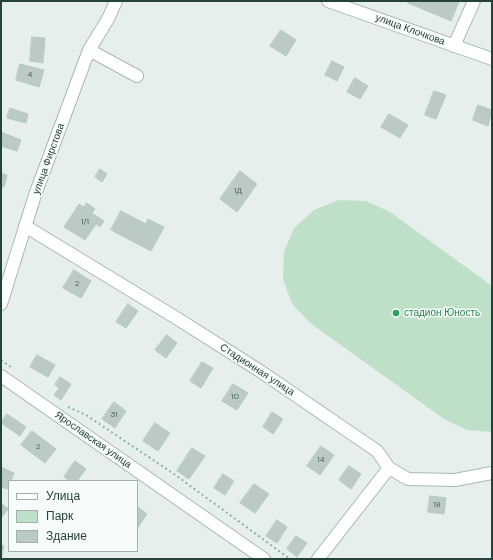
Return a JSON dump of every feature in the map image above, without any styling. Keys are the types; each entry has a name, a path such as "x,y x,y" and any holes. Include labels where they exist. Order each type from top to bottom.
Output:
{"street":[{"path":"108,19 116,1"},
{"path":"108,19 125,1"},
{"name":"улица Клочкова","path":"328,1 492,59"},
{"path":"454,46 474,1"},
{"name":"улица Фирстова","path":"1,304 35,195 89,50 108,19"},
{"path":"89,50 137,76"},
{"name":"Стадионная улица","path":"25,226 260,371 376,451 389,468 408,479 455,480 492,473"},
{"name":"Ярославская улица","path":"1,376 264,559"},
{"path":"318,559 389,468"}],"path":[{"path":"1,360 13,369"},
{"path":"64,405 86,415 174,474 290,559"}],"green space":[{"name":"стадион Юность","path":"339,200 366,201 390,212 492,286 492,432 467,430 444,419 310,323 292,304 283,279 284,252 294,228 314,210"}],"building":[{"path":"408,1 459,2 451,21 408,3"},
{"path":"281,30 296,40 286,56 270,46"},
{"path":"32,37 45,38 43,63 30,61"},
{"path":"332,61 344,67 337,81 325,75"},
{"path":"20,64 44,70 39,87 16,80"},
{"path":"355,78 368,86 360,99 347,92"},
{"path":"434,91 446,95 436,119 425,115"},
{"path":"478,105 492,110 488,126 473,120"},
{"path":"10,108 28,114 26,123 7,118"},
{"path":"389,114 408,125 400,138 381,127"},
{"path":"1,132 21,140 17,151 1,146"},
{"path":"100,169 107,174 102,182 95,177"},
{"path":"240,171 257,184 237,212 220,199"},
{"path":"1,173 7,175 4,187 1,186"},
{"path":"87,203 95,209 92,213 104,221 100,227 96,224 85,240 64,227 79,204 84,207"},
{"path":"121,211 146,224 148,219 164,227 151,251 111,230"},
{"path":"74,270 91,281 81,298 63,288"},
{"path":"128,304 138,311 126,328 116,322"},
{"path":"167,335 177,343 166,358 155,350"},
{"path":"37,355 55,365 48,377 30,367"},
{"path":"202,362 213,368 201,388 190,381"},
{"path":"60,377 71,384 61,400 54,395 59,388 55,385"},
{"path":"233,384 248,393 237,410 222,401"},
{"path":"114,402 126,411 115,428 102,419"},
{"path":"272,412 283,419 273,434 263,427"},
{"path":"7,414 26,427 20,436 1,423"},
{"path":"155,423 170,433 158,451 143,441"},
{"path":"32,431 56,449 45,463 21,445"},
{"path":"321,446 334,455 320,475 307,466"},
{"path":"192,448 205,456 189,479 177,471"},
{"path":"75,461 86,469 78,480 68,480 64,477"},
{"path":"349,466 361,474 351,489 339,480"},
{"path":"1,467 14,473 11,480 8,480 7,489 1,487"},
{"path":"223,474 234,481 225,495 214,488"},
{"path":"254,484 269,494 255,513 240,503"},
{"path":"430,496 446,498 444,514 428,512"},
{"path":"1,503 8,509 1,518"},
{"path":"138,507 147,514 138,528"},
{"path":"277,520 287,527 277,543 266,536"},
{"path":"296,536 307,543 297,557 287,549"},
{"path":"1,545 4,546 1,559"}],"place":[{"name":"стадион Юность","path":"396,313"}]}
